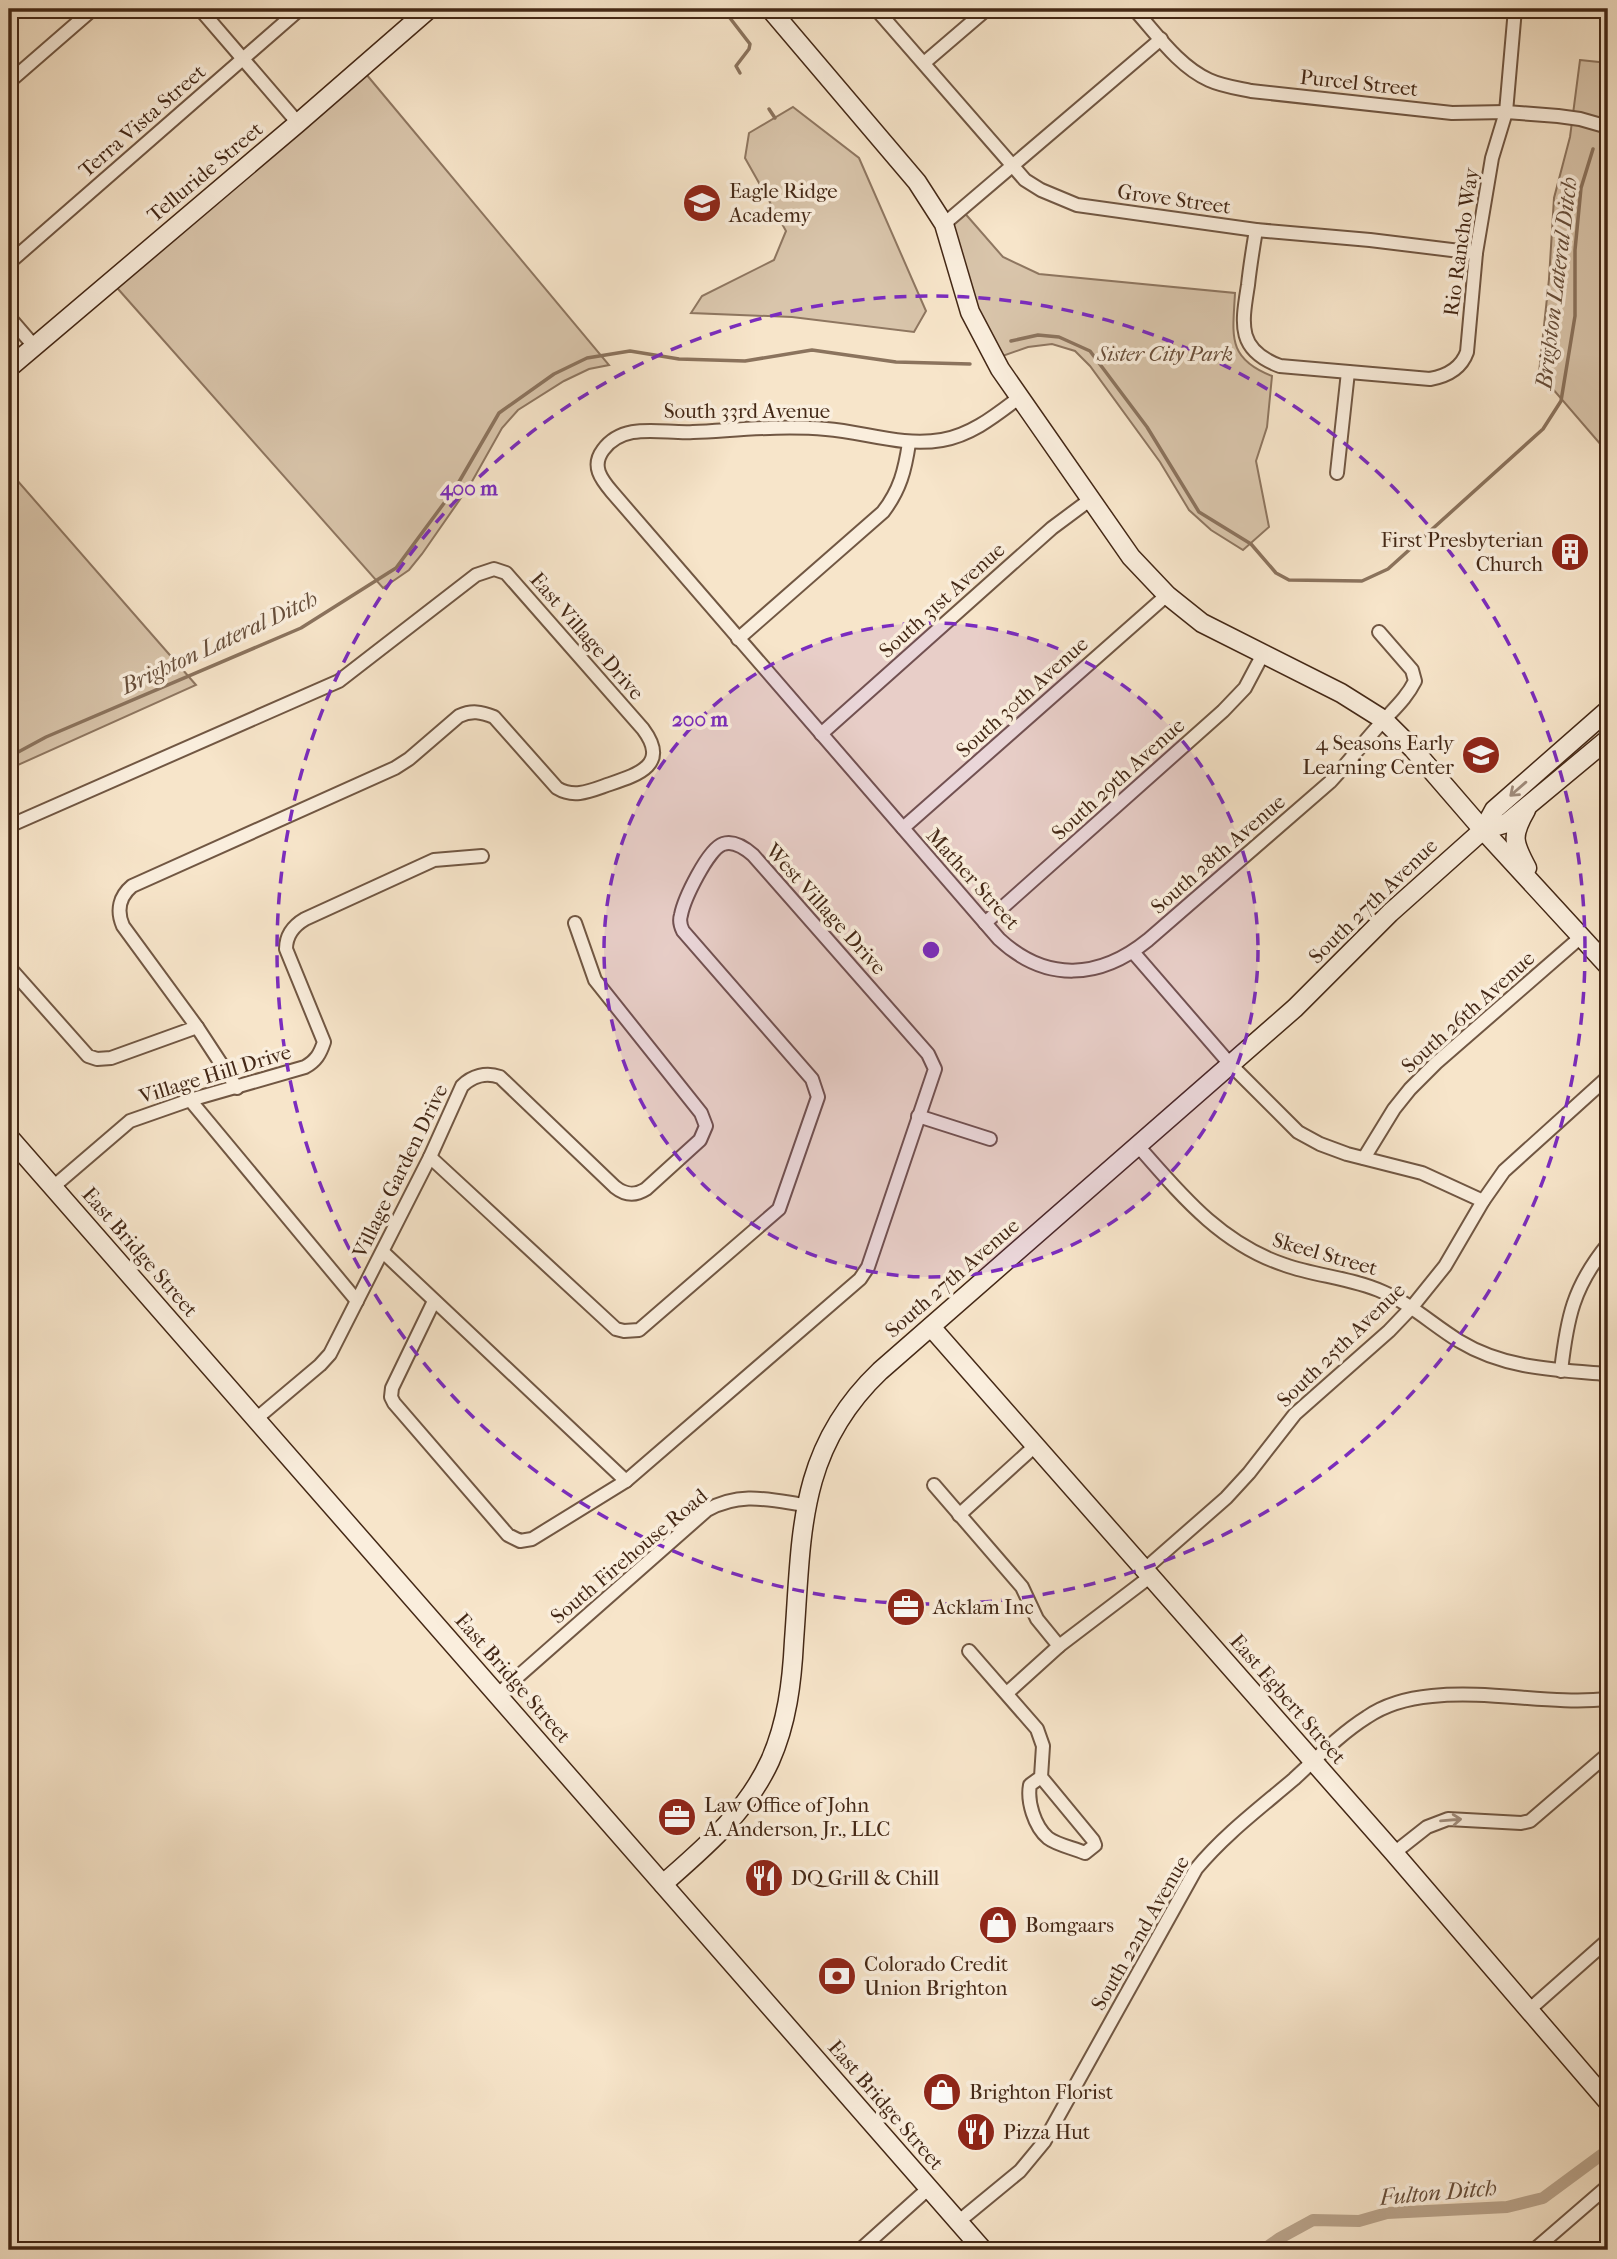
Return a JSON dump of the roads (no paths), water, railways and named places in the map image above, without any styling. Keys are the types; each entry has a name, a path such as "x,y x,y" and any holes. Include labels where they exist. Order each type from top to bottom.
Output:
{"main road":[{"name":"Telluride Street","path":"9,368 429,9"},
{"path":"771,9 917,182 944,224 970,312 1000,369 1131,557 1167,595 1202,623 1342,693 1384,720 1608,965"},
{"name":"South 27th Avenue","path":"663,1884 737,1815 756,1787 777,1742 789,1696 806,1505 818,1462 841,1414 870,1380 1295,1009 1390,913 1483,830 1494,810 1608,710"},
{"name":"South 27th Avenue","path":"1483,830 1507,823 1608,738"},
{"path":"1530,804 1517,826 1515,842 1539,890"},
{"name":"East Bridge Street","path":"9,1137 983,2250"},
{"name":"East Egbert Street","path":"931,1326 1394,1853 1608,2102"}],"street":[{"path":"9,82 93,9"},
{"path":"200,9 298,123"},
{"name":"Terra Vista Street","path":"9,263 300,9"},
{"name":"Grove Street","path":"876,9 1025,180 1041,191 1077,205 1256,230 1476,253"},
{"path":"924,63 987,9"},
{"name":"Purcel Street","path":"1134,9 1188,66 1206,79 1251,92 1452,113 1506,112 1580,119 1608,127"},
{"name":"Rio Rancho Way","path":"1256,230 1243,321 1248,343 1254,352 1266,361 1280,366 1430,379 1452,372 1467,352 1476,253 1492,158 1506,112 1515,9"},
{"path":"944,224 1161,39"},
{"path":"9,317 34,346"},
{"path":"1338,473 1348,372"},
{"name":"South 33rd Avenue","path":"598,459 604,448 615,438 628,432 645,431 686,433 823,429 909,443 942,440 973,430 1020,397"},
{"path":"738,639 883,512 900,484 909,443"},
{"name":"Mather Street","path":"598,459 599,474 611,492 999,939 1018,955 1055,969 1094,969 1133,952"},
{"name":"South 31st Avenue","path":"821,734 1052,528 1091,499"},
{"name":"East Village Drive","path":"9,826 339,681 476,575 495,569 506,573 648,736 653,746 653,758 639,774 584,793 569,794 558,788 494,717 482,712 467,713 459,716 409,760 395,768 132,886 121,900 123,926 197,1027 237,1088"},
{"name":"South 30th Avenue","path":"902,828 1167,595"},
{"name":"South 28th Avenue","path":"1133,952 1330,782 1384,720 1399,707 1415,681 1412,670 1379,632"},
{"name":"South 29th Avenue","path":"985,923 1223,711 1245,688 1264,654"},
{"name":"West Village Drive","path":"430,1157 616,1329 624,1331 639,1330 776,1212 818,1097 816,1085 680,925 681,912 710,854 728,843 737,844 753,855 932,1060 935,1072 864,1275 626,1481 532,1539 520,1541 509,1535 391,1397 397,1377 435,1301"},
{"name":"Village Hill Drive","path":"53,1187 130,1121 190,1100 305,1067 320,1054 323,1037 286,949 288,936 300,922 434,860 482,856"},
{"name":"Village Garden Drive","path":"256,1419 320,1365 334,1346 430,1157 462,1086 468,1080 483,1075 500,1077 615,1187 626,1194 640,1193 646,1189 700,1140 706,1126 701,1113 596,980 575,923"},
{"name":"South 26th Avenue","path":"1364,1158 1410,1089 1436,1063 1582,936"},
{"path":"1133,952 1230,1064 1298,1132 1320,1144 1422,1173 1483,1201"},
{"path":"9,967 91,1058 111,1058 197,1027"},
{"name":"South 25th Avenue","path":"1007,1693 1148,1572 1234,1490 1295,1415 1412,1307 1445,1266 1504,1171 1608,1077"},
{"path":"190,1100 357,1301"},
{"path":"918,1116 990,1139"},
{"name":"Skeel Street","path":"1138,1146 1199,1214 1236,1243 1285,1265 1381,1291 1412,1307 1459,1341 1486,1355 1515,1364 1608,1374"},
{"path":"1561,1371 1565,1331 1572,1306 1583,1279 1608,1244"},
{"path":"383,1252 626,1481"},
{"path":"959,1515 1035,1446"},
{"path":"934,1485 1022,1587 1037,1619 1059,1646"},
{"name":"South Firehouse Road","path":"497,1695 708,1510 720,1503 740,1498 806,1505"},
{"path":"969,1651 1037,1729 1042,1738 1041,1777 1093,1840 1095,1845 1091,1850 1085,1853 1049,1839 1039,1827 1028,1797 1030,1785 1041,1777"},
{"name":"South 22nd Avenue","path":"958,2222 1020,2171 1044,2142 1196,1869 1231,1833 1368,1716 1415,1698 1468,1695 1577,1701 1608,1699"},
{"path":"1394,1853 1427,1827 1448,1818 1521,1823 1530,1821 1608,1754"},
{"path":"1530,2009 1608,1940"},
{"path":"1534,2250 1608,2186"},
{"path":"860,2250 929,2188"}],"waterway":[{"path":"723,9 750,44 736,66 740,73"},
{"path":"769,109 775,118"},
{"name":"Brighton Lateral Ditch","path":"1011,341 1038,335 1059,337 1090,351 1147,427 1199,512 1251,544 1276,573 1289,580 1362,581 1388,569 1543,429 1561,401 1575,316 1575,250 1581,188 1593,149"},
{"path":"755,221 778,217"},
{"name":"Brighton Lateral Ditch","path":"9,757 46,737 301,628 396,568 456,487 499,413 554,374 587,358 630,351 679,359 745,361 812,350 896,362 970,364"},
{"name":"Fulton Ditch","path":"1263,2250 1313,2220 1359,2221 1387,2213 1507,2207 1543,2198 1608,2150"}],"place":[{"name":"Eagle Ridge Academy","path":"702,203"},
{"name":"First Presbyterian Church","path":"1570,552"},
{"name":"4 Seasons Early Learning Center","path":"1481,755"},
{"name":"Acklam Inc","path":"906,1607"},
{"name":"Law Office of John A. Anderson, Jr., LLC","path":"677,1817"},
{"name":"DQ Grill & Chill","path":"764,1878"},
{"name":"Bomgaars","path":"998,1925"},
{"name":"Colorado Credit Union Brighton","path":"837,1976"},
{"name":"Brighton Florist","path":"942,2092"},
{"name":"Pizza Hut","path":"976,2132"}],"park label":[{"name":"Sister City Park","path":"1165,354"}]}
